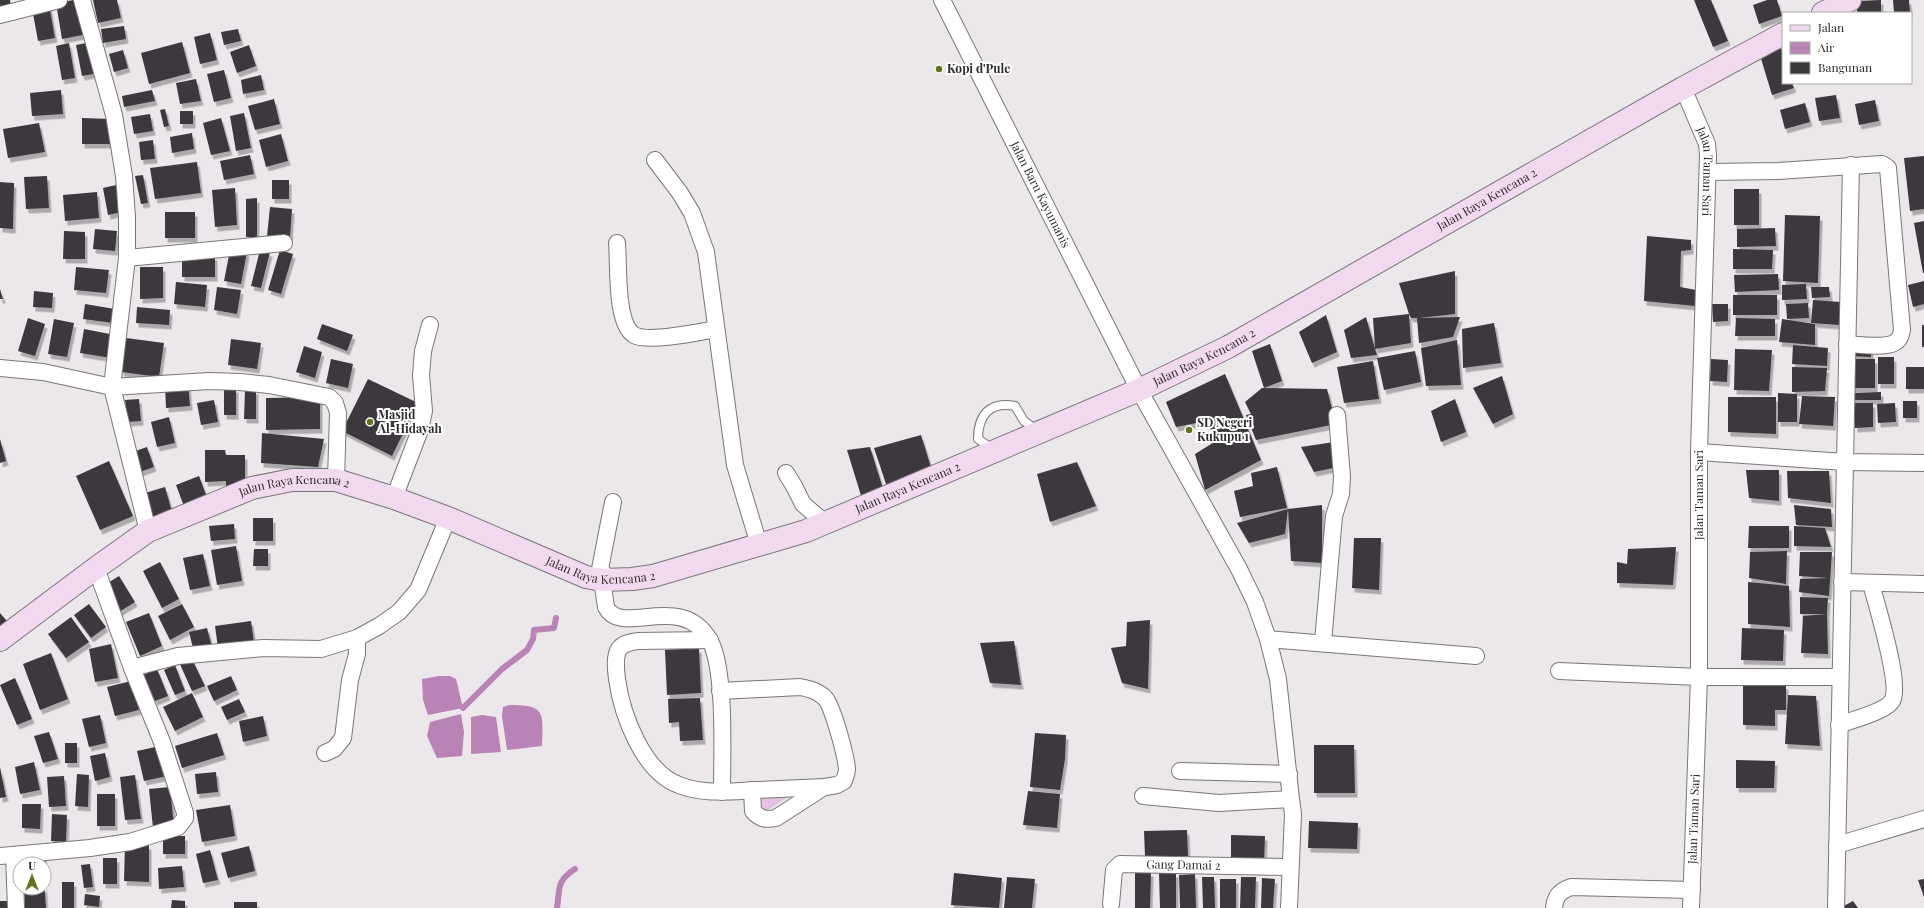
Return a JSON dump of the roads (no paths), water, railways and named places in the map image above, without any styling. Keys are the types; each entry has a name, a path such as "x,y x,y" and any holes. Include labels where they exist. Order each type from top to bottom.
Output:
{"street":[{"path":"0,15 59,0"},
{"path":"82,0 114,115 120,145 127,217 126,258 112,387 148,531"},
{"name":"Jalan Baru Kayumanis","path":"942,0 1139,390 1239,569 1255,602 1268,639 1278,680 1289,774 1293,814 1288,908"},
{"name":"Jalan Raya Kencana 2","path":"0,640 148,531 252,488 292,480 336,480 394,498 448,518 586,577 605,580 632,579 665,573 806,531 1139,390 1228,347 1683,88 1782,35"},
{"name":"Jalan Taman Sari","path":"1683,88 1707,144 1708,172 1698,452 1698,677 1691,908"},
{"path":"655,160 692,213 706,252 735,464 759,545"},
{"path":"1708,172 1778,171 1882,164 1888,168 1902,330 1900,336 1894,343 1886,345 1847,344"},
{"path":"1836,908 1851,165"},
{"path":"126,258 284,243"},
{"path":"617,243 620,309 625,323 634,334 645,338 716,329"},
{"path":"394,498 420,430 424,411 421,375 423,351 430,325"},
{"path":"0,368 43,372 112,387 209,381 240,382 269,385 329,397 335,403 338,413 336,480"},
{"path":"1323,642 1334,516 1341,494 1342,477 1337,415"},
{"path":"1698,452 1845,462 1924,463"},
{"path":"786,473 803,504 825,523"},
{"path":"613,502 600,569 605,580 606,607 614,616 627,619 669,616 683,617 692,621 710,640 715,654 720,691 722,792"},
{"path":"132,668 178,656 263,648 321,649 357,638 379,626 398,612 418,590 448,518"},
{"path":"16,908 7,856 90,848 130,842 171,830 182,823 185,813 162,742 132,668 96,568"},
{"path":"1842,582 1924,584"},
{"path":"1839,725 1885,708 1891,702 1894,694 1893,672 1871,583"},
{"path":"325,752 334,749 343,738 350,680 357,654 357,638"},
{"path":"1268,639 1323,642 1476,656"},
{"path":"710,640 638,641 626,643 619,650 616,659 616,672 623,709 640,746 651,762 665,777 678,785 706,791 722,792 825,787 837,785 844,780 847,769 831,709 826,699 812,689 800,687 720,691"},
{"path":"1559,671 1698,677 1840,677"},
{"path":"1180,771 1289,774"},
{"path":"752,790 753,811 763,819 770,819 776,818 825,787"},
{"path":"1143,796 1219,803 1291,799"},
{"path":"1837,845 1924,819"},
{"name":"Gang Damai 2","path":"1111,904 1114,870 1120,864 1212,864 1290,867"},
{"path":"1554,908 1556,897 1563,890 1571,887 1692,890"}],"lane":[{"path":"996,451 978,439 980,420 987,411 1006,404 1015,406 1024,421 1040,433"}],"water":[{"path":"450,676 456,679 463,708 428,715 423,700 422,679"},
{"path":"509,705 530,707 536,709 540,713 542,718 542,746 507,750 502,716 503,707"},
{"path":"461,714 464,732 462,756 437,758 427,736 430,722"},
{"path":"482,715 496,717 501,752 471,754 471,717"}],"waterway":[{"path":"463,708 502,669 527,650 533,639 534,630 554,628 556,618"},
{"path":"557,908 560,886 565,877 575,869"}],"place":[{"name":"Kopi d'Pule","path":"939,69"},
{"name":"Masjid Al-Hidayah","path":"370,422"},
{"name":"SD Negeri Kukupu 1","path":"1189,430"}]}
